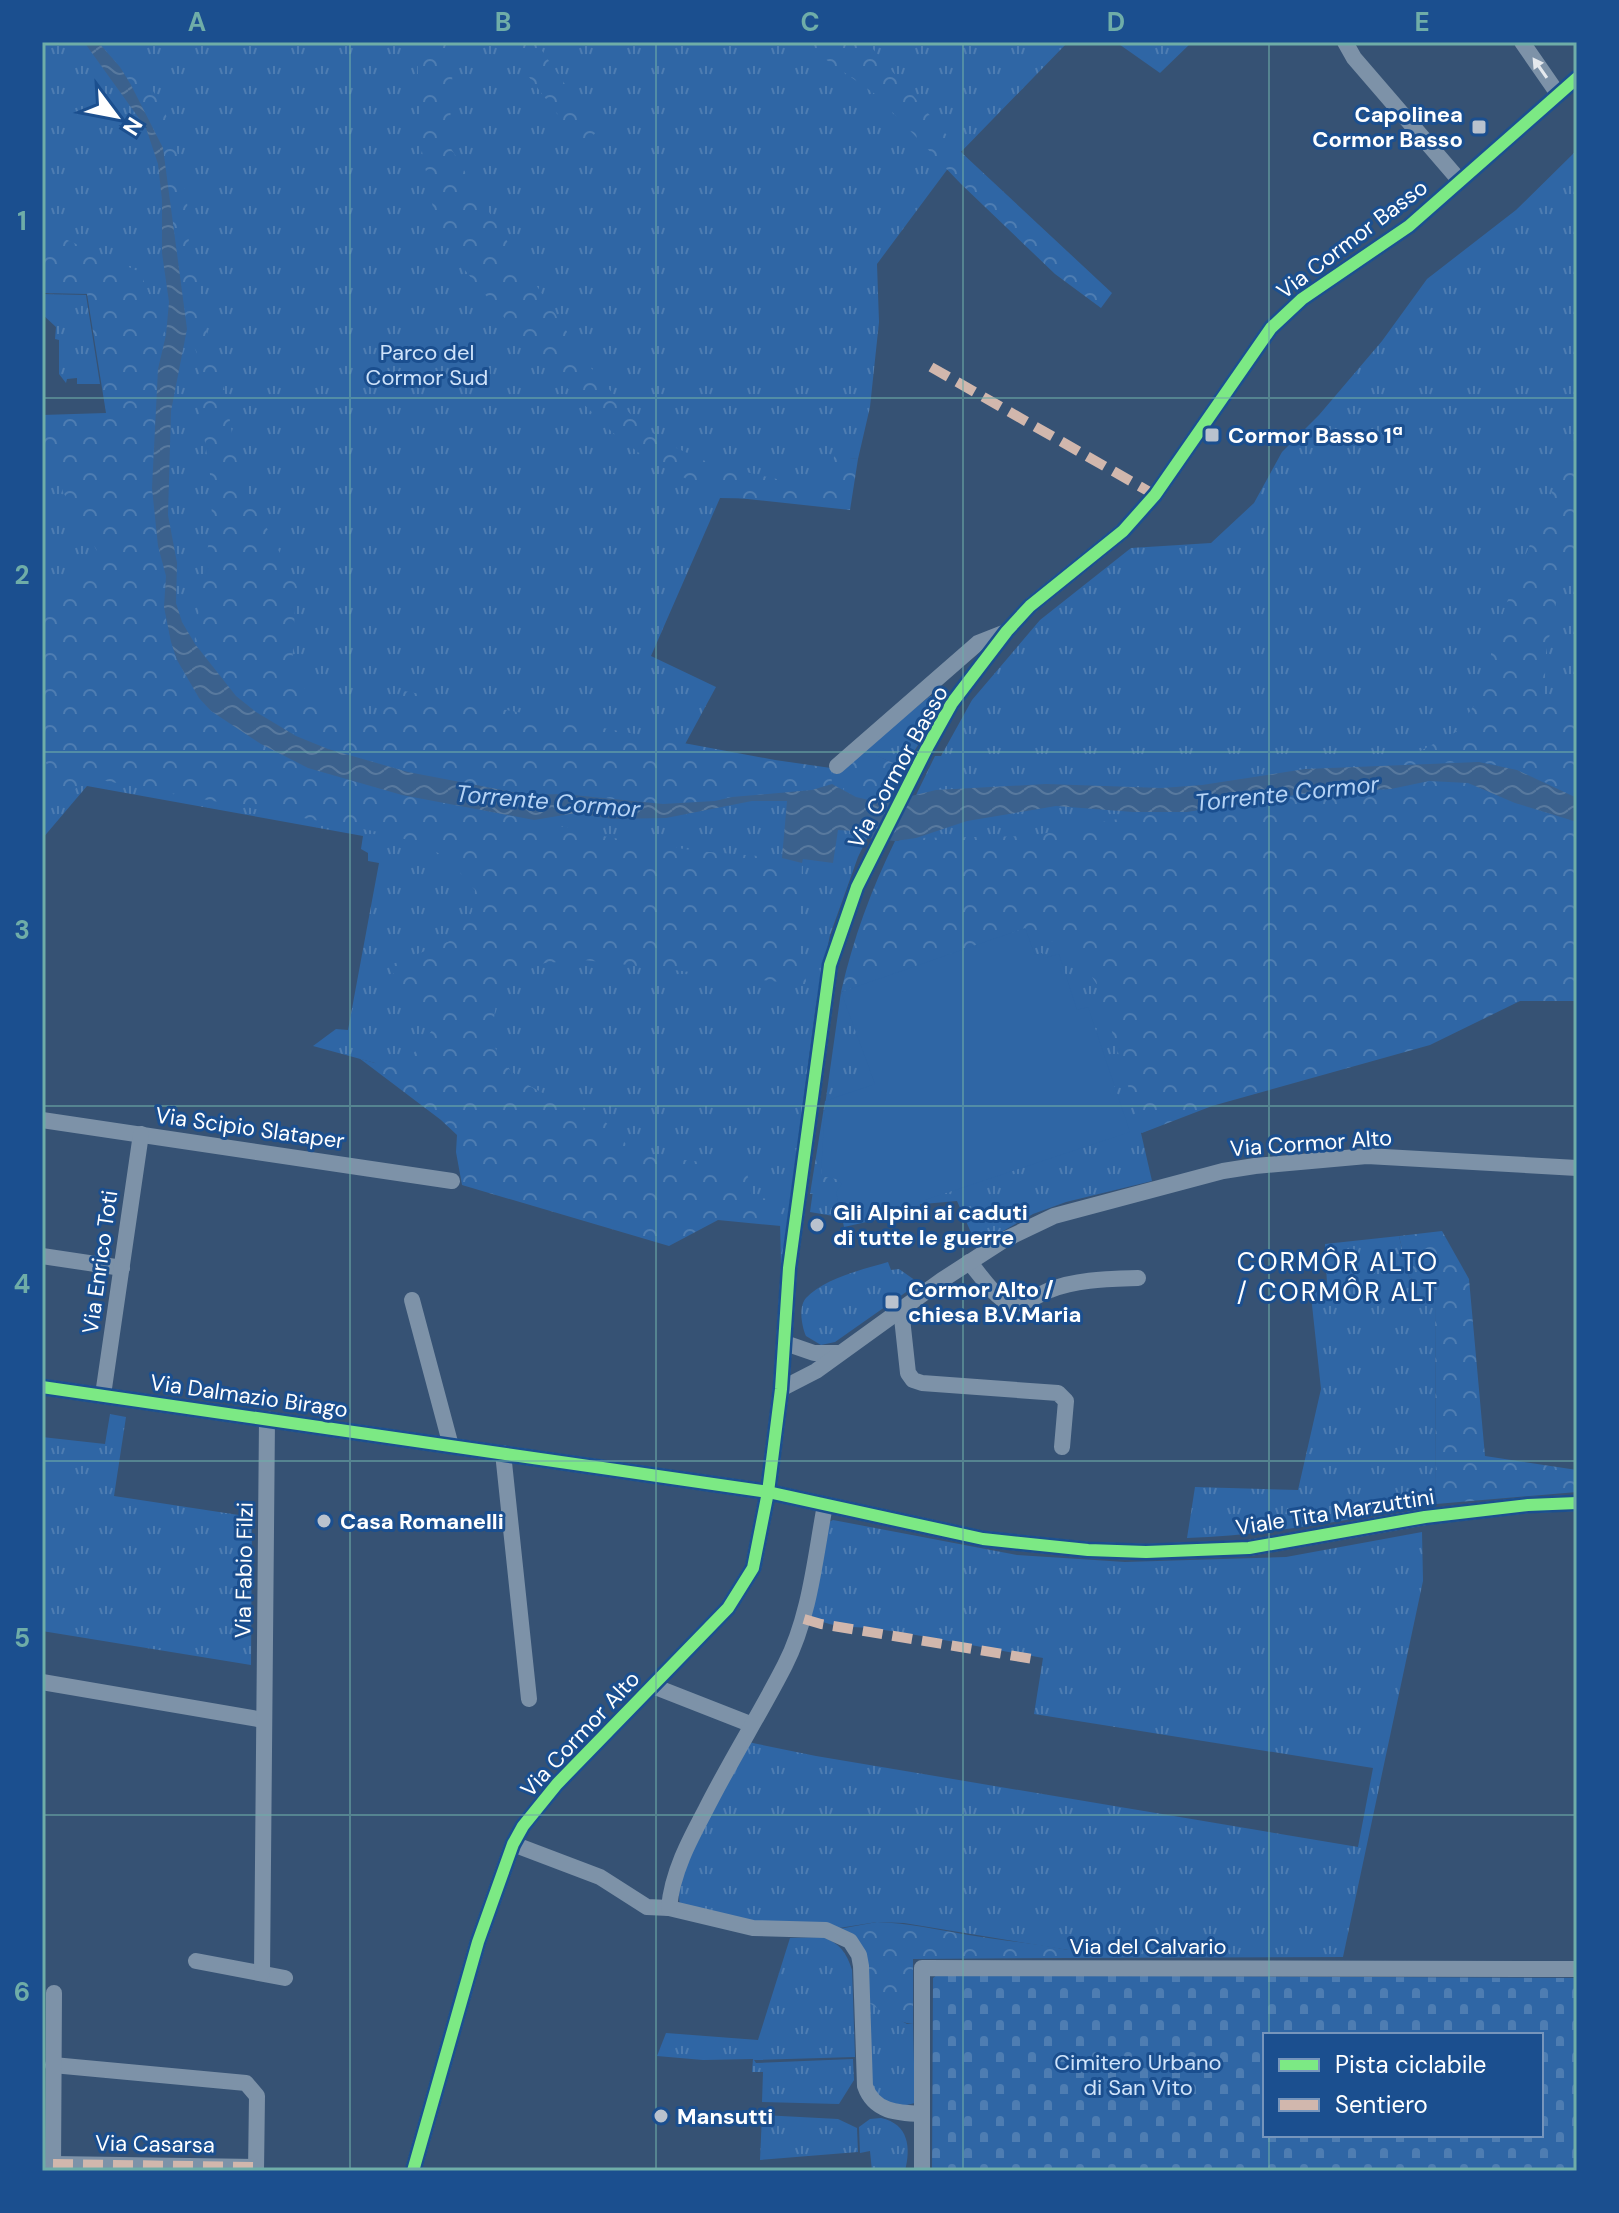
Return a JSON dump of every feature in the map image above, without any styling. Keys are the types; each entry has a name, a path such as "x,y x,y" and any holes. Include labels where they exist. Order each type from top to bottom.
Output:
{"street":[{"path":"1345,42 1354,58 1460,181"},
{"path":"1522,42 1558,94"},
{"name":"Via Cormor Basso","path":"785,1343 789,1268 826,986 836,941 857,887 952,703 1030,606 1123,531 1147,504 1229,385 1279,320 1302,299 1409,226 1577,78"},
{"name":"Via Cormor Basso","path":"837,766 978,643 1007,631"},
{"name":"Via Scipio Slataper","path":"42,1120 452,1181"},
{"name":"Via Enrico Toti","path":"103,1395 141,1134"},
{"name":"Via Cormor Alto","path":"781,1389 816,1371 969,1262 1020,1231 1054,1216 1163,1186 1255,1166 1367,1156 1577,1168"},
{"path":"42,1256 122,1268"},
{"path":"969,1262 999,1296 1010,1303 1020,1303 1054,1288 1138,1278"},
{"path":"412,1300 451,1446"},
{"path":"901,1309 908,1373 913,1380 1058,1393 1066,1401 1062,1447"},
{"path":"785,1343 814,1353 839,1353"},
{"name":"Via Cormor Alto","path":"413,2171 478,1942 513,1844 523,1826 557,1784 728,1608 753,1568 768,1492 785,1343"},
{"name":"Via Dalmazio Birago","path":"42,1387 768,1492"},
{"name":"Via Fabio Filzi","path":"262,1973 267,1419"},
{"path":"503,1453 529,1699"},
{"name":"Viale Tita Marzuttini","path":"768,1492 983,1539 1074,1549 1146,1552 1249,1548 1425,1517 1577,1503"},
{"path":"669,1908 686,1848 750,1724 786,1664 804,1619 825,1505"},
{"path":"42,1682 264,1720"},
{"path":"653,1686 750,1724"},
{"path":"513,1844 600,1877 647,1907 669,1908 753,1928 826,1930 850,1941 859,1955 861,1966 865,2086 868,2094 872,2101 888,2110 922,2114"},
{"path":"196,1961 285,1978"},
{"name":"Via del Calvario","path":"922,2171 922,1968 1577,1969"},
{"name":"Via Casarsa","path":"54,1993 53,2168 256,2169"},
{"path":"53,2065 241,2081 251,2086 257,2096 256,2169"}],"green space":[{"name":"Parco del Cormor Sud","path":"42,42 1068,42 958,155 877,264 879,322 870,407 858,459 843,458 838,500 720,498 651,656 716,687 683,748 839,770 930,696 942,700 943,704 904,768 875,755 901,769 858,857 830,935 816,1005 781,1269 780,1221 459,1133 375,1063 313,1046 336,1029 348,1030 379,863 368,861 368,853 361,849 363,836 87,786 42,839 42,417 107,416 89,293 42,291"},
{"path":"98,42 119,42 162,104 173,135 190,224 188,250 200,285 203,323 224,387 239,474 303,598 295,607 292,669 306,690 348,719 374,716 404,691 831,768 832,784 812,790 663,804 563,794 528,795 408,772 327,749 281,728 236,696 194,644 212,518 210,474 201,417 200,361 187,329 163,148 120,67"},
{"path":"417,42 454,42 449,145 501,232 591,368 638,423 672,446 714,465 777,479 832,485 834,456 858,459 850,510 729,497 671,472 643,456 612,432 541,362 454,257 433,208 420,141"},
{"path":"502,42 536,42 597,131 583,147"},
{"path":"808,42 867,42 963,154 1112,293 1101,308 1055,274 961,184 875,94 808,47"},
{"path":"1116,42 1192,42 1160,73"},
{"path":"1577,150 1577,998 1521,998 1213,1104 1141,1133 1152,1181 1066,1202 1033,1214 977,1246 957,1201 839,1217 810,1212 841,992 917,793 935,756 941,756 972,700 1040,620 1131,548 1211,543 1254,503 1282,452 1319,415 1382,341 1427,279 1516,210"},
{"path":"42,229 140,272 166,335 158,369 152,488 158,546 166,576 166,621 177,660 199,698 211,711 261,744 308,768 402,795 608,837 802,863 799,951 807,985 584,960 545,963 515,975 496,1004 491,1039 503,1064 526,1084 543,1093 571,1100 597,1115 617,1132 633,1154 745,1167 753,1194 781,1205 781,1226 718,1220 669,1246 462,1185 456,1152 457,1135 359,1058 385,1065 403,1062 433,1029 388,966 457,938 472,912 475,890 436,851 384,833 90,778 81,782 62,805 42,752 42,599 104,563 63,492 53,456 42,456 42,415 106,413 87,294 42,293"},
{"path":"42,294 86,295 100,384 77,384 77,378 67,379 66,383 59,374 59,340 55,339 56,327 42,314"},
{"path":"1577,432 1577,556 1557,598 1546,653 1544,699 1577,701 1577,798 1530,775 1499,765 1452,762 1390,767 1456,732 1491,680 1491,648 1513,585"},
{"path":"865,750 904,768 882,803 844,791 845,768"},
{"path":"1429,781 1468,783 1515,803 1577,822 1577,1001 1520,1001 1430,1045 1212,1106 1142,1133 1099,988 1070,942 1030,940 1025,928 841,992 864,915 895,841 1031,836 1154,812 1187,812 1302,794 1391,789"},
{"path":"1025,928 1035,955 1042,953 1044,958 1059,954 1077,1010 1088,1007 1130,1132 919,1202 921,1210 844,1227 836,1192 842,1184 837,1179 821,1176 825,1101 875,1084 841,992"},
{"path":"825,1101 821,1176 837,1179 842,1184 836,1192 810,1194"},
{"path":"1442,1231 1469,1279 1485,1456 1577,1470 1577,1492 1436,1504 1435,1292 1409,1277 1399,1236"},
{"path":"1399,1236 1409,1277 1435,1292 1436,1504 1281,1530 1187,1538 1195,1487 1298,1490 1321,1389 1310,1286 1327,1284 1325,1244"},
{"path":"888,1262 891,1270 899,1269 919,1283 835,1342 821,1345 806,1336 801,1312 806,1298 813,1291 844,1276"},
{"path":"110,1414 126,1417 114,1496 252,1517 251,1665 42,1631 42,1437 105,1444"},
{"path":"833,1520 1017,1555 1125,1562 1286,1557 1422,1532 1423,1581 1343,1957 1068,1958 1068,1950 904,1923 877,1922 839,1928 754,1924 680,1904 680,1890 694,1848 748,1742 1358,1847 1373,1768 1034,1714 1043,1658 899,1632 835,1625 811,1616 829,1522"},
{"path":"877,1922 1068,1950 1068,1958 913,1959 913,2024 907,2023 868,2002 866,1959 839,1929"},
{"path":"822,1937 842,1949 852,1970 855,2057 754,2060 756,2063 853,2059 854,2080 839,2104 762,2102 763,2072 752,2072 753,2059 703,2060 657,2056 666,2033 758,2040 790,1938"},
{"name":"Cimitero Urbano di San Vito","path":"937,1975 1577,1978 1577,2171 932,2171 933,1978"},
{"path":"868,2002 907,2024 913,2024 915,2103 902,2106 880,2099 871,2083"},
{"path":"762,2115 838,2119 857,2128 858,2152 760,2160"},
{"path":"881,2118 897,2126 906,2138 908,2154 905,2171 872,2171 870,2151 860,2153 859,2127 870,2119"}],"water":[{"name":"Torrente Cormor","path":"84,42 98,42 120,67 163,148 187,329 171,411 168,515 177,563 176,603 182,622 195,644 236,696 296,736 328,749 408,772 528,795 563,794 663,804 812,790 832,784 856,797 882,803 936,790 1046,784 1162,788 1305,769 1479,762 1517,770 1577,798 1577,822 1515,803 1468,783 1429,781 1391,789 1302,794 1187,812 1133,812 1056,806 967,821 916,838 895,841 867,838 870,832 838,830 833,863 803,859 802,863 782,858 787,801 752,801 666,818 612,819 576,813 534,820 402,795 308,768 261,744 211,711 199,698 177,660 171,642 164,607 166,576 158,546 152,488 158,369 169,302 162,253 158,164 146,128"}],"marked path":[{"path":"931,367 1155,495"},
{"path":"804,1619 1033,1659"},
{"path":"53,2164 256,2167"}],"cycle path":[{"path":"413,2171 478,1942 513,1844 523,1826 557,1784 728,1608 753,1568 768,1492 781,1389 789,1268 830,965 857,887 928,746 952,703 1007,631 1030,606 1123,531 1155,495 1271,328 1302,299 1409,226 1577,78"},
{"path":"42,1387 768,1492 983,1539 1088,1550 1146,1552 1249,1548 1425,1517 1528,1505 1577,1503"}],"place":[{"name":"Capolinea Cormor Basso","path":"1479,127"},
{"name":"Cormor Basso 1ª","path":"1212,435"},
{"name":"Gli Alpini ai caduti di tutte le guerre","path":"817,1225"},
{"name":"Cormor Alto / chiesa B.V.Maria","path":"892,1302"},
{"name":"Casa Romanelli","path":"324,1521"},
{"name":"Mansutti","path":"661,2116"}],"district":[{"name":"CORMÔR ALTO / CORMÔR ALT","path":"1338,1277"}]}
